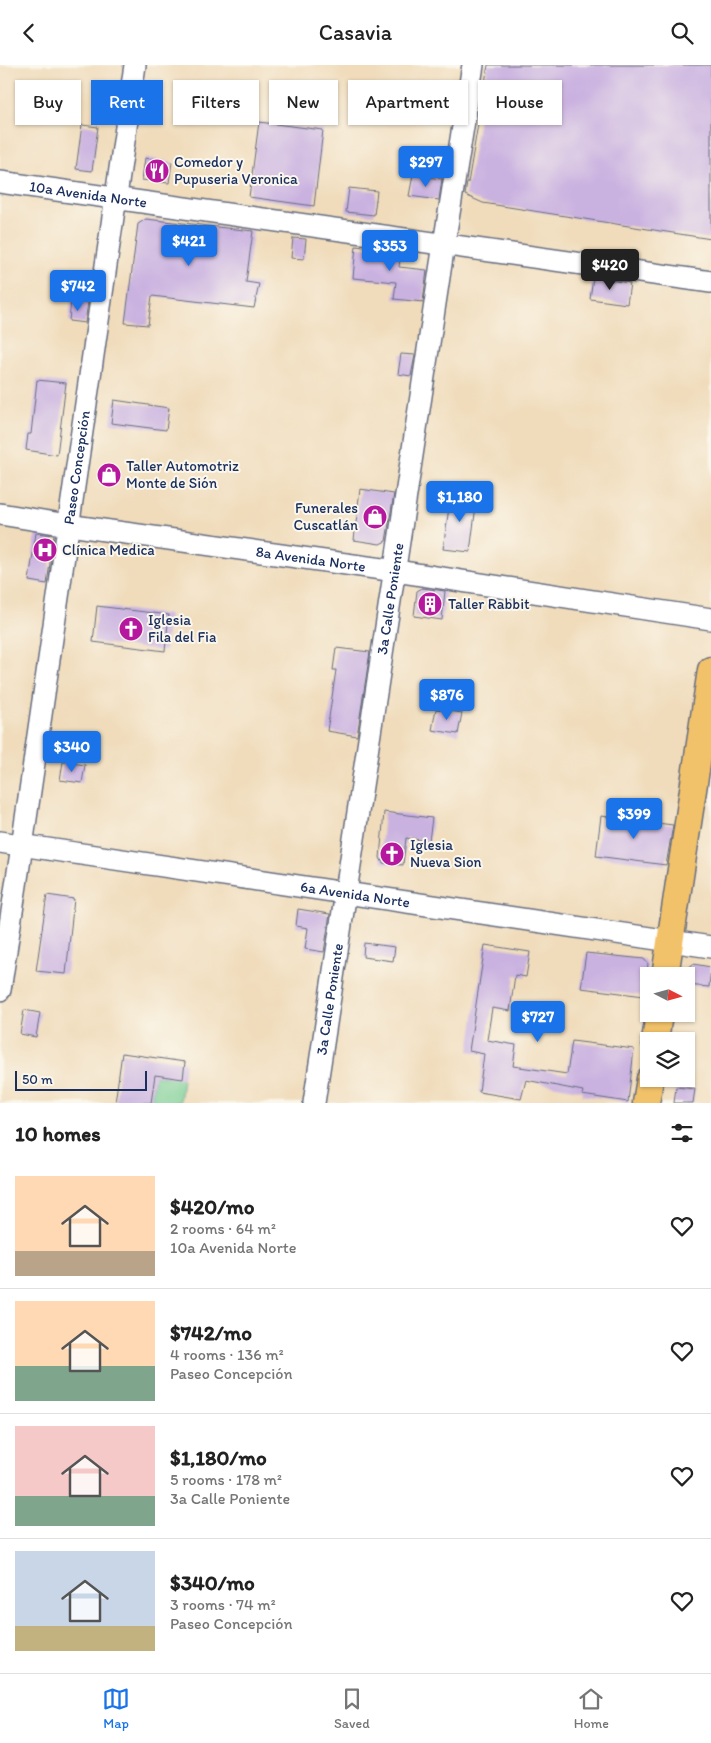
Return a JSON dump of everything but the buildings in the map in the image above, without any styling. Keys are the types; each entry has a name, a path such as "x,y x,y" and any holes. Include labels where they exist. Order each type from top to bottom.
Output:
{"main road":[{"path":"666,967 711,670"},
{"path":"646,1103 649,1087"}],"street":[{"name":"Paseo Concepción","path":"0,990 135,65"},
{"name":"3a Calle Poniente","path":"314,1103 444,244 473,65"},
{"name":"10a Avenida Norte","path":"0,182 711,282"},
{"name":"8a Avenida Norte","path":"0,514 711,619"},
{"name":"6a Avenida Norte","path":"0,842 711,947"}],"green space":[{"path":"155,1075 183,1079 180,1103 151,1103"}],"place":[{"name":"Comedor y Pupuseria Veronica","path":"157,171"},
{"name":"Taller Automotriz Monte de Sión","path":"109,475"},
{"name":"Funerales Cuscatlán","path":"375,517"},
{"name":"Clínica Medica","path":"45,550"},
{"name":"Taller Rabbit","path":"430,604"},
{"name":"Iglesia Fila del Fia","path":"131,629"},
{"name":"Iglesia Nueva Sion","path":"392,854"}]}
